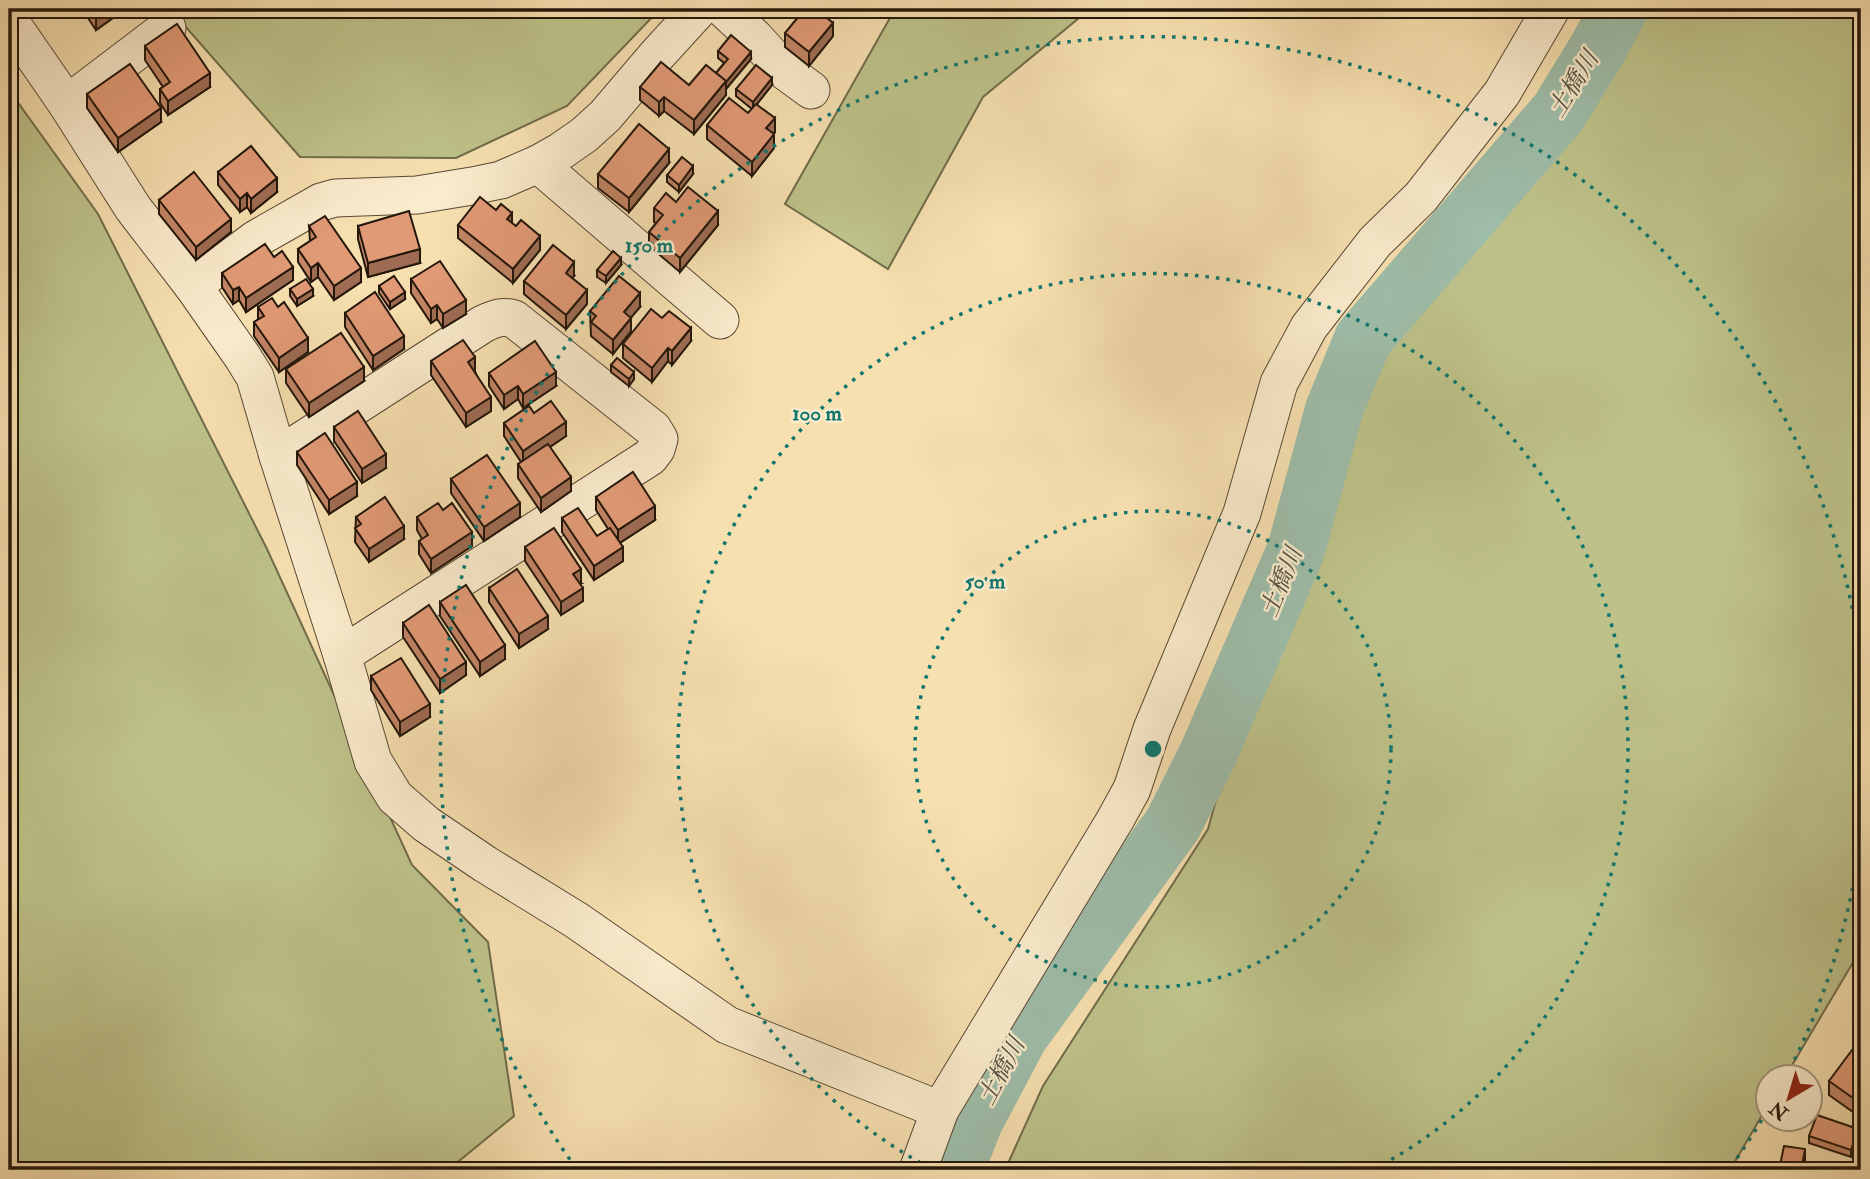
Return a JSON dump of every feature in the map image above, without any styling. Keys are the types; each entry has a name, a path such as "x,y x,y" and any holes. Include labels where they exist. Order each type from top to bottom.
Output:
{"street":[{"path":"193,286 256,239 321,202 335,198 417,195 472,186 501,180 538,164 584,135 605,116 699,9"},
{"path":"724,9 785,71 811,90"},
{"path":"918,1170 940,1110 1132,789 1152,729 1242,513 1279,383 1308,327 1375,243 1422,197 1502,93 1550,9"},
{"path":"9,20 67,104 133,208 193,286 255,377 373,761 395,797 426,824 576,920 727,1025 940,1110"},
{"path":"67,104 167,29"},
{"path":"538,164 720,320"},
{"path":"278,456 482,324 505,316 514,319 653,429 659,439 650,457 342,655"}],"green space":[{"path":"170,9 660,9 567,106 456,158 300,157"},
{"path":"895,9 1090,9 983,97 888,269 785,204"},
{"path":"1650,9 1861,9 1861,949 1793,1064 1755,1064 1755,1127 1730,1170 1005,1170 1043,1086 1208,829 1312,453 1398,278"},
{"path":"9,90 98,214 267,549 412,865 488,942 514,1116 448,1170 9,1170"}],"building":[{"path":"91,9 107,9 96,16"},
{"path":"805,9 824,9 821,13 833,23 809,52 785,33"},
{"path":"177,24 210,73 168,101 160,89 170,82 145,46"},
{"path":"731,35 751,52 726,82 716,73 728,59 718,51"},
{"path":"661,62 689,85 706,65 726,81 694,120 664,97 659,102 640,87"},
{"path":"130,64 161,108 118,138 87,94"},
{"path":"756,65 772,78 753,102 736,89"},
{"path":"729,98 748,113 756,104 775,118 766,128 774,134 752,162 707,125"},
{"path":"639,124 669,149 629,198 598,174"},
{"path":"251,146 277,178 251,199 247,193 240,199 218,172"},
{"path":"682,157 693,166 679,185 667,175"},
{"path":"194,172 231,219 196,247 159,200"},
{"path":"688,187 718,211 680,258 649,232 663,215 654,208 666,193 676,202"},
{"path":"480,197 496,210 501,204 512,213 507,219 516,226 521,220 540,236 513,269 458,225"},
{"path":"409,211 420,249 368,263 358,226"},
{"path":"325,216 361,268 334,286 318,263 311,268 298,249 316,237 309,226"},
{"path":"265,244 274,257 282,251 293,267 246,298 239,287 233,290 222,273"},
{"path":"553,245 574,262 566,273 587,290 566,315 524,281"},
{"path":"613,251 621,258 606,276 597,270"},
{"path":"440,261 466,300 443,314 437,305 431,309 411,279"},
{"path":"394,276 405,292 390,302 379,286"},
{"path":"619,276 640,293 624,312 631,318 613,340 591,322 596,316 590,311"},
{"path":"306,279 313,289 297,299 290,289"},
{"path":"375,292 404,336 373,356 345,313"},
{"path":"272,298 278,307 284,302 308,338 279,358 254,322 264,316 258,307"},
{"path":"651,309 662,318 669,311 691,328 672,351 668,348 652,368 623,344"},
{"path":"341,333 364,367 309,403 286,369"},
{"path":"463,340 475,357 468,362 491,397 466,413 431,361"},
{"path":"535,341 556,372 523,394 518,386 504,395 489,373"},
{"path":"617,358 634,372 629,379 611,365"},
{"path":"551,401 566,422 523,451 504,423 529,406 534,413"},
{"path":"358,411 386,454 362,469 334,427"},
{"path":"325,433 357,482 329,500 297,452"},
{"path":"548,444 571,477 541,498 518,464"},
{"path":"487,455 520,503 484,527 451,479"},
{"path":"633,472 655,506 618,530 596,497"},
{"path":"385,497 404,526 369,549 355,528 361,524 356,517"},
{"path":"438,503 443,510 452,503 472,532 431,559 419,541 428,535 417,517"},
{"path":"578,508 597,536 610,528 623,547 594,566 562,518"},
{"path":"554,528 581,569 573,574 583,588 561,602 525,547"},
{"path":"517,569 548,616 519,634 489,588"},
{"path":"466,585 505,645 480,662 440,602"},
{"path":"429,605 466,662 440,679 403,623"},
{"path":"401,658 430,704 400,722 371,676"},
{"path":"1855,1046 1861,1050 1860,1103 1829,1081"},
{"path":"1825,1118 1858,1129 1851,1150 1809,1136 1825,1134"},
{"path":"1784,1146 1805,1149 1802,1166 1824,1170 1779,1170"}],"waterway":[{"name":"土橋川","path":"955,1170 974,1121 1019,1036 1173,824 1208,754 1296,550 1334,410 1363,339 1559,112 1619,9"}]}
